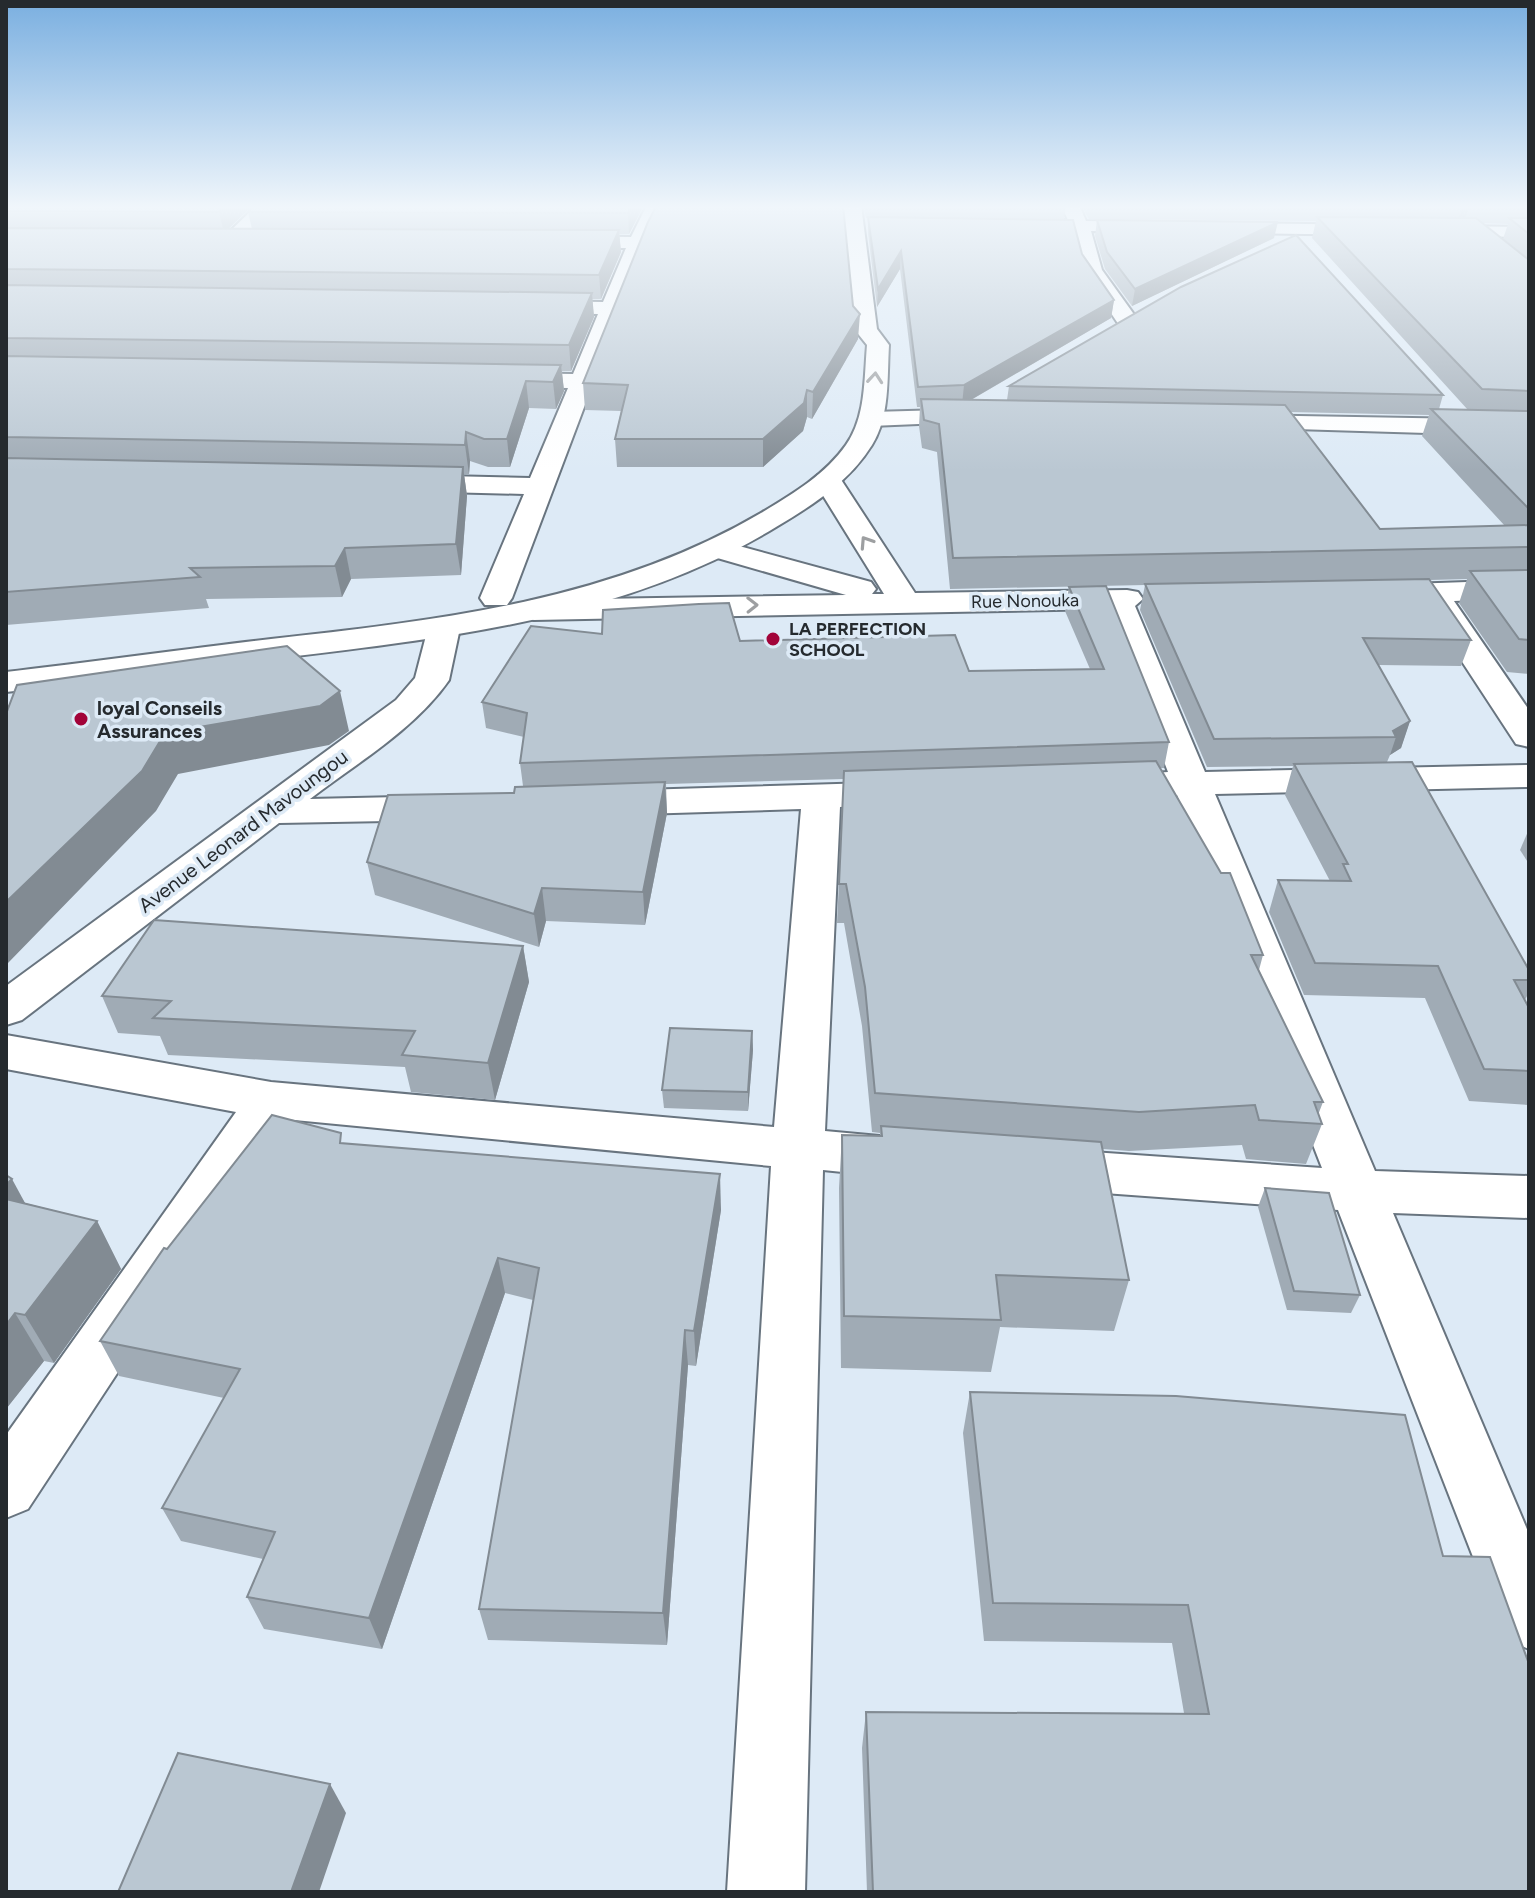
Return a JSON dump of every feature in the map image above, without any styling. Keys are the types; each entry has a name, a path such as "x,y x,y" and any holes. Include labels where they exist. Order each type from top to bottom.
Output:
{"main road":[{"path":"496,598 617,294"},
{"path":"6,682 444,628 534,610 633,582 717,549 770,521 828,481 861,444 871,419 878,345 866,330 864,294"},
{"path":"1109,294 1127,320"},
{"path":"517,306 611,308"},
{"path":"6,661 399,614 496,598 607,571 678,547 718,529 791,482 842,435 852,408 856,341 866,330"},
{"path":"474,380 582,381"},
{"path":"1444,403 1465,427"},
{"path":"871,419 968,415 1002,408"},
{"path":"1211,421 1465,427 1525,432"},
{"path":"828,481 905,602"},
{"path":"385,482 542,486"},
{"name":"Rue Nonouka","path":"717,549 905,602"},
{"path":"1354,594 1529,589"},
{"path":"1432,592 1529,736"},
{"name":"Rue Nonouka","path":"534,610 1140,599 1194,782"},
{"name":"Avenue Leonard Mavoungou","path":"6,1009 408,707 432,680 444,628"},
{"path":"1069,787 1529,776"},
{"path":"1194,782 1529,1615"},
{"path":"573,804 945,792"},
{"path":"766,1892 798,1150 821,797"},
{"path":"268,812 482,807"},
{"path":"6,1052 271,1100 941,1161"},
{"path":"6,1488 271,1100"},
{"path":"1005,1165 1356,1191 1529,1197"}],"building":[{"path":"6,294 592,294 569,345 6,338"},
{"path":"619,294 852,294 853,306 860,314 813,392 807,390 804,403 763,439 615,439 628,385 583,383"},
{"path":"906,294 1110,294 1114,300 964,385 918,387"},
{"path":"1170,294 1350,294 1443,395 1009,386"},
{"path":"1390,294 1529,294 1529,391 1482,389"},
{"path":"6,356 561,365 553,382 526,381 507,439 484,439 466,432 465,445 6,437"},
{"path":"921,399 1285,405 1380,529 1529,525 1529,547 953,558 939,424 924,420"},
{"path":"1431,409 1529,411 1529,509"},
{"path":"6,458 463,467 456,544 345,548 335,566 190,568 200,577 6,592"},
{"path":"1529,570 1529,640 1519,639 1470,571"},
{"path":"1429,579 1471,640 1363,638 1410,721 1393,731 1396,737 1214,739 1145,584"},
{"path":"1106,586 1169,742 520,763 527,713 482,702 531,626 602,634 603,610 699,604 729,603 740,641 955,635 969,671 1104,669 1069,587"},
{"path":"287,646 340,691 320,706 165,733 142,771 6,902 6,714 17,685"},
{"path":"1156,761 1221,873 1230,873 1263,955 1251,955 1323,1102 1314,1102 1322,1124 1259,1120 1255,1105 1139,1112 875,1093 865,987 846,884 839,884 844,771"},
{"path":"1412,762 1529,970 1529,980 1514,980 1529,1008 1529,1071 1484,1069 1438,966 1315,963 1278,880 1351,881 1343,864 1348,864 1294,764"},
{"path":"665,782 643,892 542,888 534,914 367,862 388,795 514,793 515,787"},
{"path":"154,920 523,946 488,1063 402,1055 415,1031 153,1018 171,1001 102,996"},
{"path":"670,1028 752,1031 748,1092 662,1090"},
{"path":"272,1115 341,1133 340,1143 720,1174 694,1331 685,1330 663,1613 479,1609 539,1268 498,1258 369,1618 247,1597 275,1532 162,1508 240,1369 100,1341 164,1248 167,1249"},
{"path":"881,1126 1101,1142 1129,1280 996,1275 1001,1320 844,1316 842,1135 882,1136"},
{"path":"1265,1188 1329,1193 1360,1295 1294,1291"},
{"path":"6,1199 97,1221 25,1315 15,1313 6,1325"},
{"path":"970,1392 1176,1396 1405,1415 1443,1556 1490,1557 1529,1664 1529,1892 873,1892 866,1712 1209,1714 1188,1605 993,1603"},
{"path":"178,1753 330,1784 291,1892 118,1892"}],"place":[{"name":"LA PERFECTION SCHOOL","path":"773,639"},
{"name":"loyal Conseils Assurances","path":"81,719"}]}
